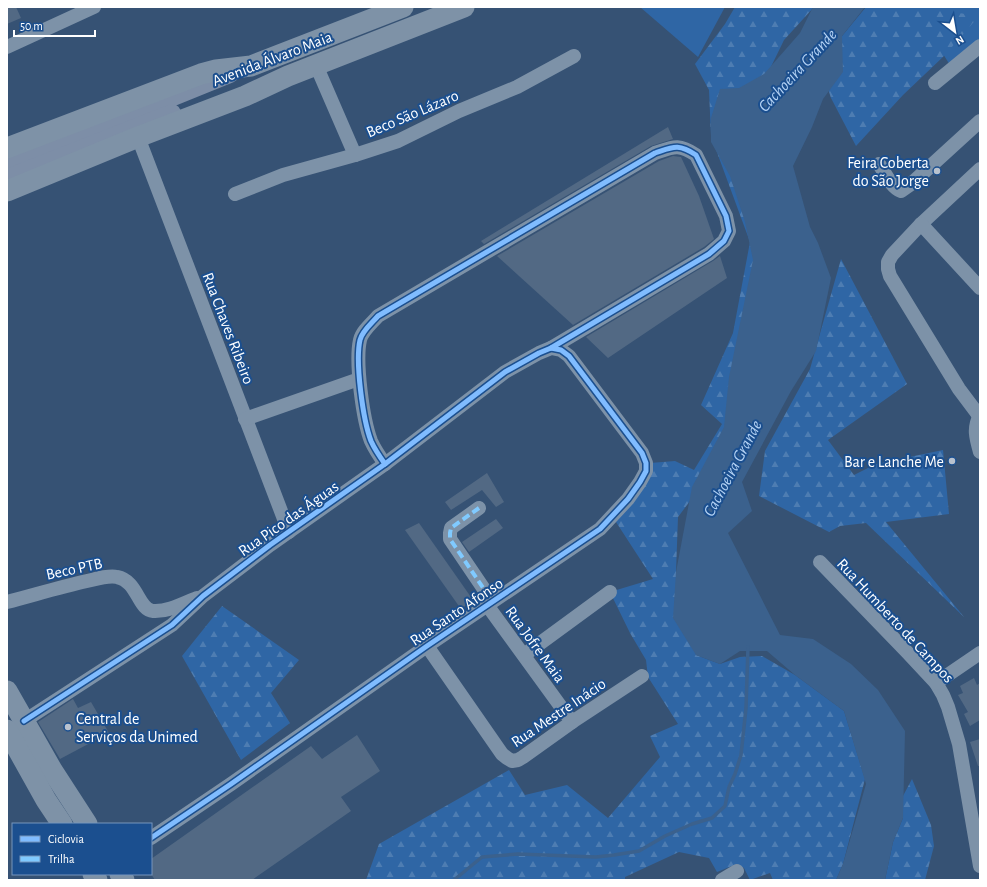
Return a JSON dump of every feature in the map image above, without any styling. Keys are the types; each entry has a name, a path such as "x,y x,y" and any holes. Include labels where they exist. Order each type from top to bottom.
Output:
{"highway":[{"name":"Avenida Álvaro Maia","path":"251,66 403,7"},
{"name":"Avenida Álvaro Maia","path":"7,191 141,123 245,96 288,76 464,7"},
{"path":"7,148 201,74 230,67 251,66"},
{"path":"7,691 16,726 46,800 61,823"},
{"path":"16,726 52,770 86,823"}],"main road":[{"name":"Avenida Álvaro Maia","path":"7,178 141,123 251,66"},
{"path":"7,165 141,123"}],"street":[{"path":"7,47 94,7"},
{"path":"935,83 980,46"},
{"name":"Beco São Lázaro","path":"235,194 283,175 398,141 459,111 517,87 574,56"},
{"path":"316,65 356,154"},
{"path":"879,164 900,192 912,184 980,121"},
{"name":"Rua Chaves Ribeiro","path":"141,123 246,418 289,532"},
{"name":"Rua Pico das Águas","path":"16,726 161,633 186,613 203,596 270,545 385,464 505,372 540,352 551,348 709,254 724,241 729,232 726,216 696,155 686,148 674,146 655,153 378,316 360,339 358,354 359,379 370,439 374,449 385,464"},
{"path":"980,169 921,224 892,254 888,262 890,276 959,390 980,416 975,427 975,435 980,452"},
{"path":"921,224 980,288"},
{"name":"Rua Santo Afonso","path":"152,837 238,779 427,646 600,529 628,499 646,471 646,463 642,453 569,356 560,350 551,348"},
{"path":"246,418 359,379"},
{"name":"Rua Jofre Maia","path":"479,508 451,528 450,538 524,655 572,722"},
{"name":"Rua Humberto de Campos","path":"820,562 936,683 943,695 959,744 980,866"},
{"name":"Beco PTB","path":"7,602 51,589 98,578 116,576 129,582 144,606 152,611 172,608 203,596"},
{"path":"524,655 610,592"},
{"name":"Rua Mestre Inácio","path":"427,646 493,742 506,758 512,761 523,757 572,722 642,676"},
{"path":"936,683 980,653"},
{"path":"722,880 737,871"}],"green space":[{"path":"640,7 725,7 698,57"},
{"path":"735,7 814,7 784,40 747,116 789,232 735,441 678,517 676,572 696,655 720,664 740,657 762,656 795,675 844,711 865,779 843,864 836,880 773,880 770,873 750,880 744,868 737,864 717,872 709,858 679,852 625,877 625,880 366,880 379,844 509,770 525,795 567,785 608,818 660,757 650,736 678,724 648,677 646,660 630,633 610,592 653,579 616,522 650,463 675,461 694,470 722,424 701,405 733,333 750,242 711,136 709,90 695,64 725,24"},
{"path":"866,7 919,7 979,16 944,56 903,95 856,146 831,98 821,67 833,47"},
{"path":"914,7 980,7 980,48 953,70"},
{"path":"841,259 907,384 828,440 854,475 876,464 943,450 949,514 886,522 964,617 866,523 840,526 829,532 759,496 765,451 810,369"},
{"path":"222,606 299,660 271,693 290,723 241,760 182,656"},
{"path":"912,779 931,825 934,846 925,880 885,880 893,842 903,818 903,796"}],"water":[{"name":"Cachoeira Grande","path":"813,7 865,7 842,36 843,72 823,99 812,127 793,166 810,227 818,243 831,278 816,351 791,391 742,482 752,511 728,533 780,635 813,639 851,664 878,690 905,731 903,818 893,842 885,880 836,880 843,864 866,784 844,711 795,675 767,651 740,651 720,664 696,655 673,618 676,572 692,487 724,427 729,377 753,260 745,222 730,176 711,142 711,118 720,89 739,88 764,74 800,33"}],"building":[{"path":"7,7 16,7 21,18 7,24"},
{"path":"668,127 673,139 651,146 484,244 481,241"},
{"path":"673,156 681,157 699,196 714,239 704,247 573,325 497,256 659,161"},
{"path":"720,256 727,278 608,358 586,337 713,261"},
{"path":"487,473 504,502 496,507 482,490 451,510 445,502"},
{"path":"496,519 503,528 469,552 462,542"},
{"path":"419,523 473,600 461,609 405,530"},
{"path":"974,678 977,685 980,683 980,720 970,726 964,714 968,712 958,695 963,693 960,686"},
{"name":"Central de Serviços da Unimed","path":"73,699 78,708 91,702 109,733 60,759 38,722"},
{"path":"357,735 380,771 341,797 351,811 252,880 155,880 152,875 152,858 311,746 322,759"},
{"path":"980,739 980,766 978,766 970,742"}],"waterway":[{"path":"454,880 482,857 518,854 596,857 639,851 665,836 692,824 712,818 725,806 729,787 741,755 746,708 748,647"}],"marked path":[{"path":"479,508 451,528 450,539 492,601"}],"cycle path":[{"path":"385,464 374,447 368,432 358,362 361,337 365,330 378,316 655,153 676,147 685,149 696,155 726,216 729,231 724,241 709,254 551,348"},
{"path":"24,721 172,625 203,596 270,545 385,464 505,372 551,348 561,350 569,356 642,453 646,463 646,471 628,499 600,529 427,646 231,784 152,837"}],"place":[{"name":"Feira Coberta do São Jorge","path":"937,171"},
{"name":"Bar e Lanche Me","path":"952,461"},
{"name":"Central de Serviços da Unimed","path":"68,727"}]}
